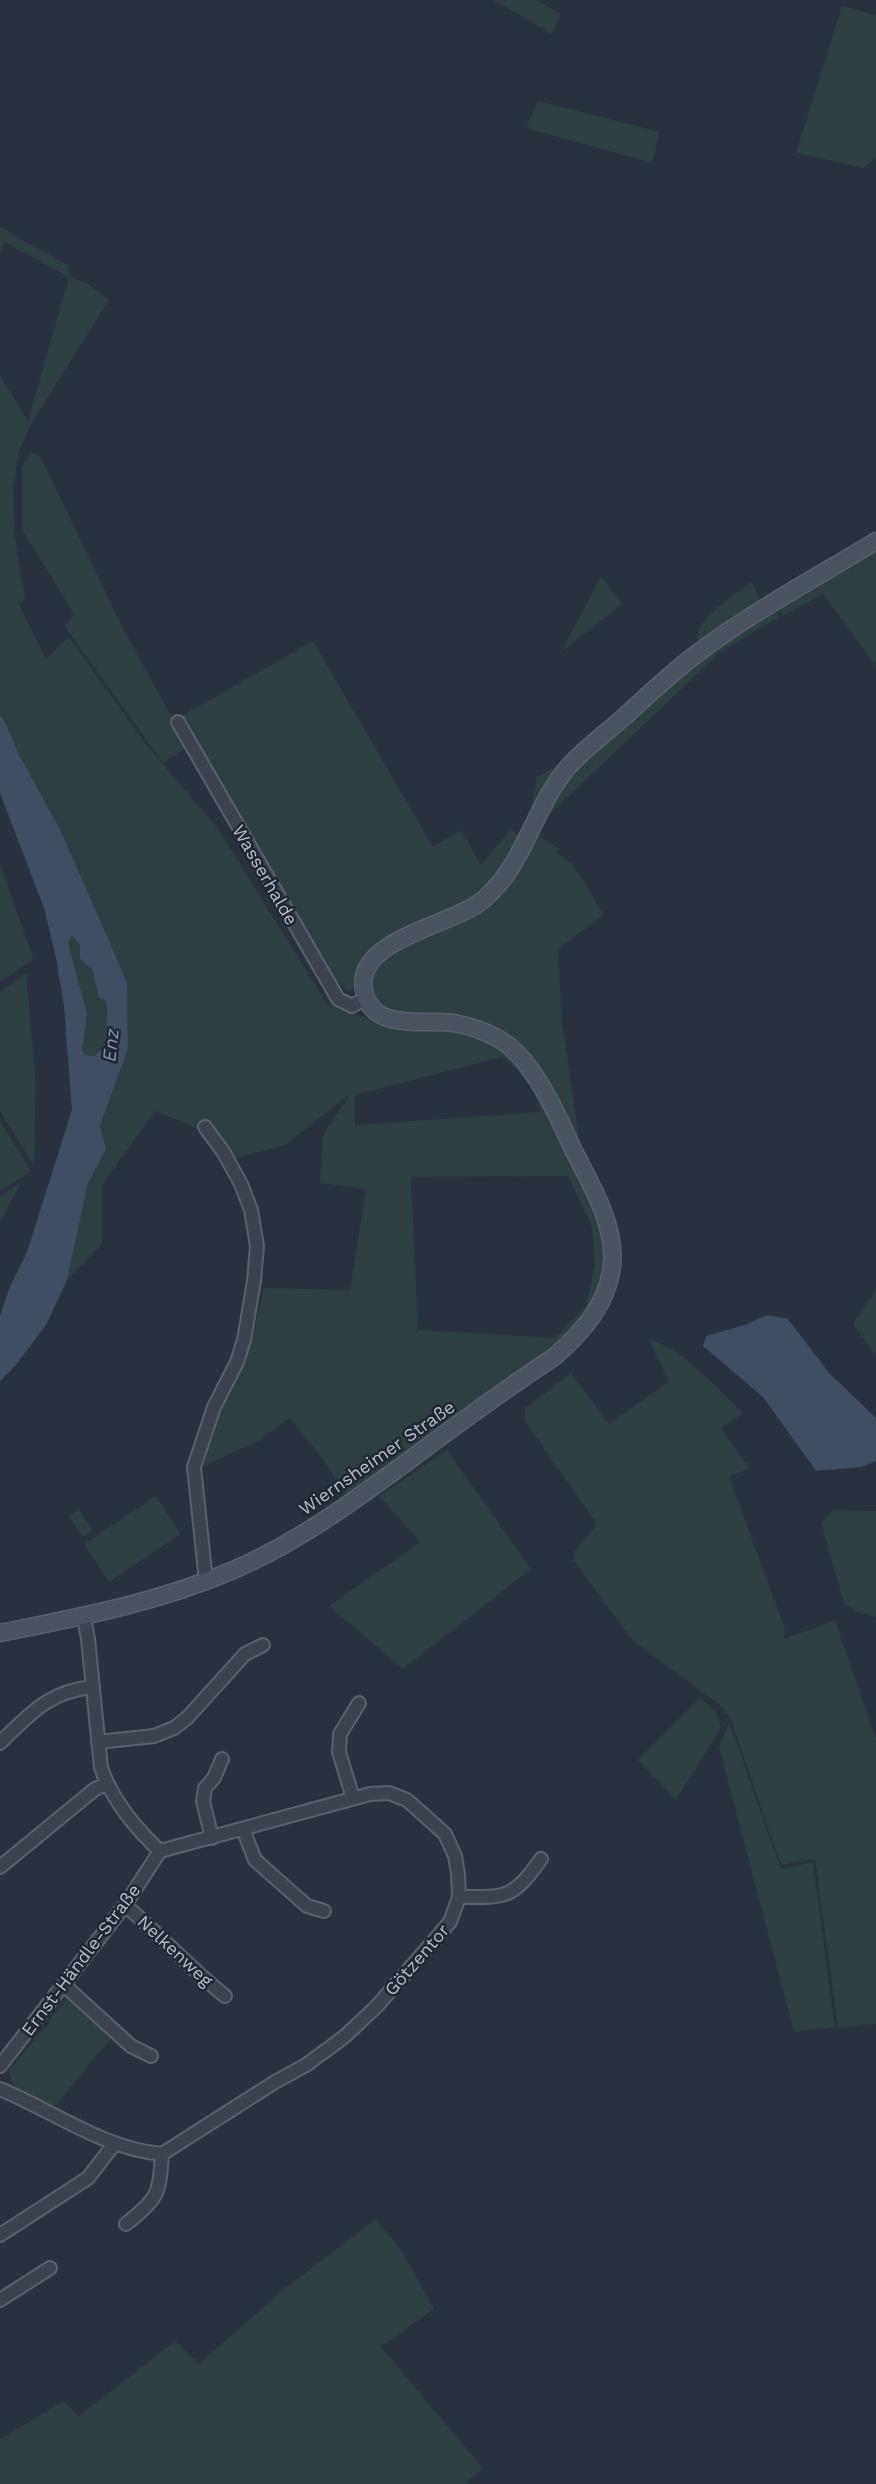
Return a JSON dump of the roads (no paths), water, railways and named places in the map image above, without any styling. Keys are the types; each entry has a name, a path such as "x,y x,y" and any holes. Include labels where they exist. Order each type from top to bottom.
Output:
{"main road":[{"path":"366,998 363,980 375,956 398,940 474,907 505,877 523,848 552,789 584,752 698,652 876,541"},
{"name":"Wiernsheimer Straße","path":"0,1633 84,1618 146,1602 232,1571 332,1517 554,1357 574,1340 591,1318 607,1286 611,1268 610,1239 603,1212 542,1085 519,1054 488,1032 451,1023 395,1020 379,1014 366,998"}],"street":[{"name":"Wasserhalde","path":"178,722 338,999 352,1006 366,998"},
{"path":"205,1127 224,1153 241,1184 251,1210 257,1246 244,1340 237,1362 214,1407 194,1467 206,1581"},
{"path":"84,1618 101,1768 107,1784 140,1833 160,1852 353,1798 389,1793 407,1801 445,1835 451,1845 458,1874 459,1896 509,1895 527,1879 541,1859"},
{"path":"98,1742 154,1736 174,1728 187,1718 245,1654 263,1645"},
{"path":"0,1743 38,1707 57,1694 93,1687"},
{"path":"353,1798 339,1752 340,1734 359,1703"},
{"path":"212,1838 203,1801 205,1788 214,1778 222,1759"},
{"path":"0,1867 95,1789 107,1784"},
{"path":"243,1829 255,1860 307,1906 324,1911"},
{"name":"Ernst-Händle-Straße","path":"0,2066 125,1905 160,1852"},
{"name":"Götzentor","path":"162,2154 306,2065 344,2037 377,2006 450,1922 459,1896"},
{"name":"Nelkenweg","path":"125,1905 225,1996"},
{"path":"64,1985 131,2046 151,2056"},
{"path":"0,2089 115,2143 140,2152 162,2154 159,2190 148,2206 126,2224"},
{"path":"0,2235 88,2178 115,2143"},
{"path":"0,2301 50,2268"}],"water":[{"name":"Enz","path":"0,715 60,829 127,982 128,1049 100,1126 106,1149 88,1183 67,1280 46,1325 0,1381 0,1316 9,1289 27,1252 72,1110 64,1006 56,958 44,908 0,793","holes":["72,935 80,945 80,959 92,969 99,998 105,1000 107,1008 106,1046 94,1056 85,1055 82,1050 87,1013 68,943"]},
{"path":"767,1315 788,1319 829,1373 876,1418 876,1461 861,1467 816,1471 763,1397 703,1346 706,1336 745,1325"}]}
